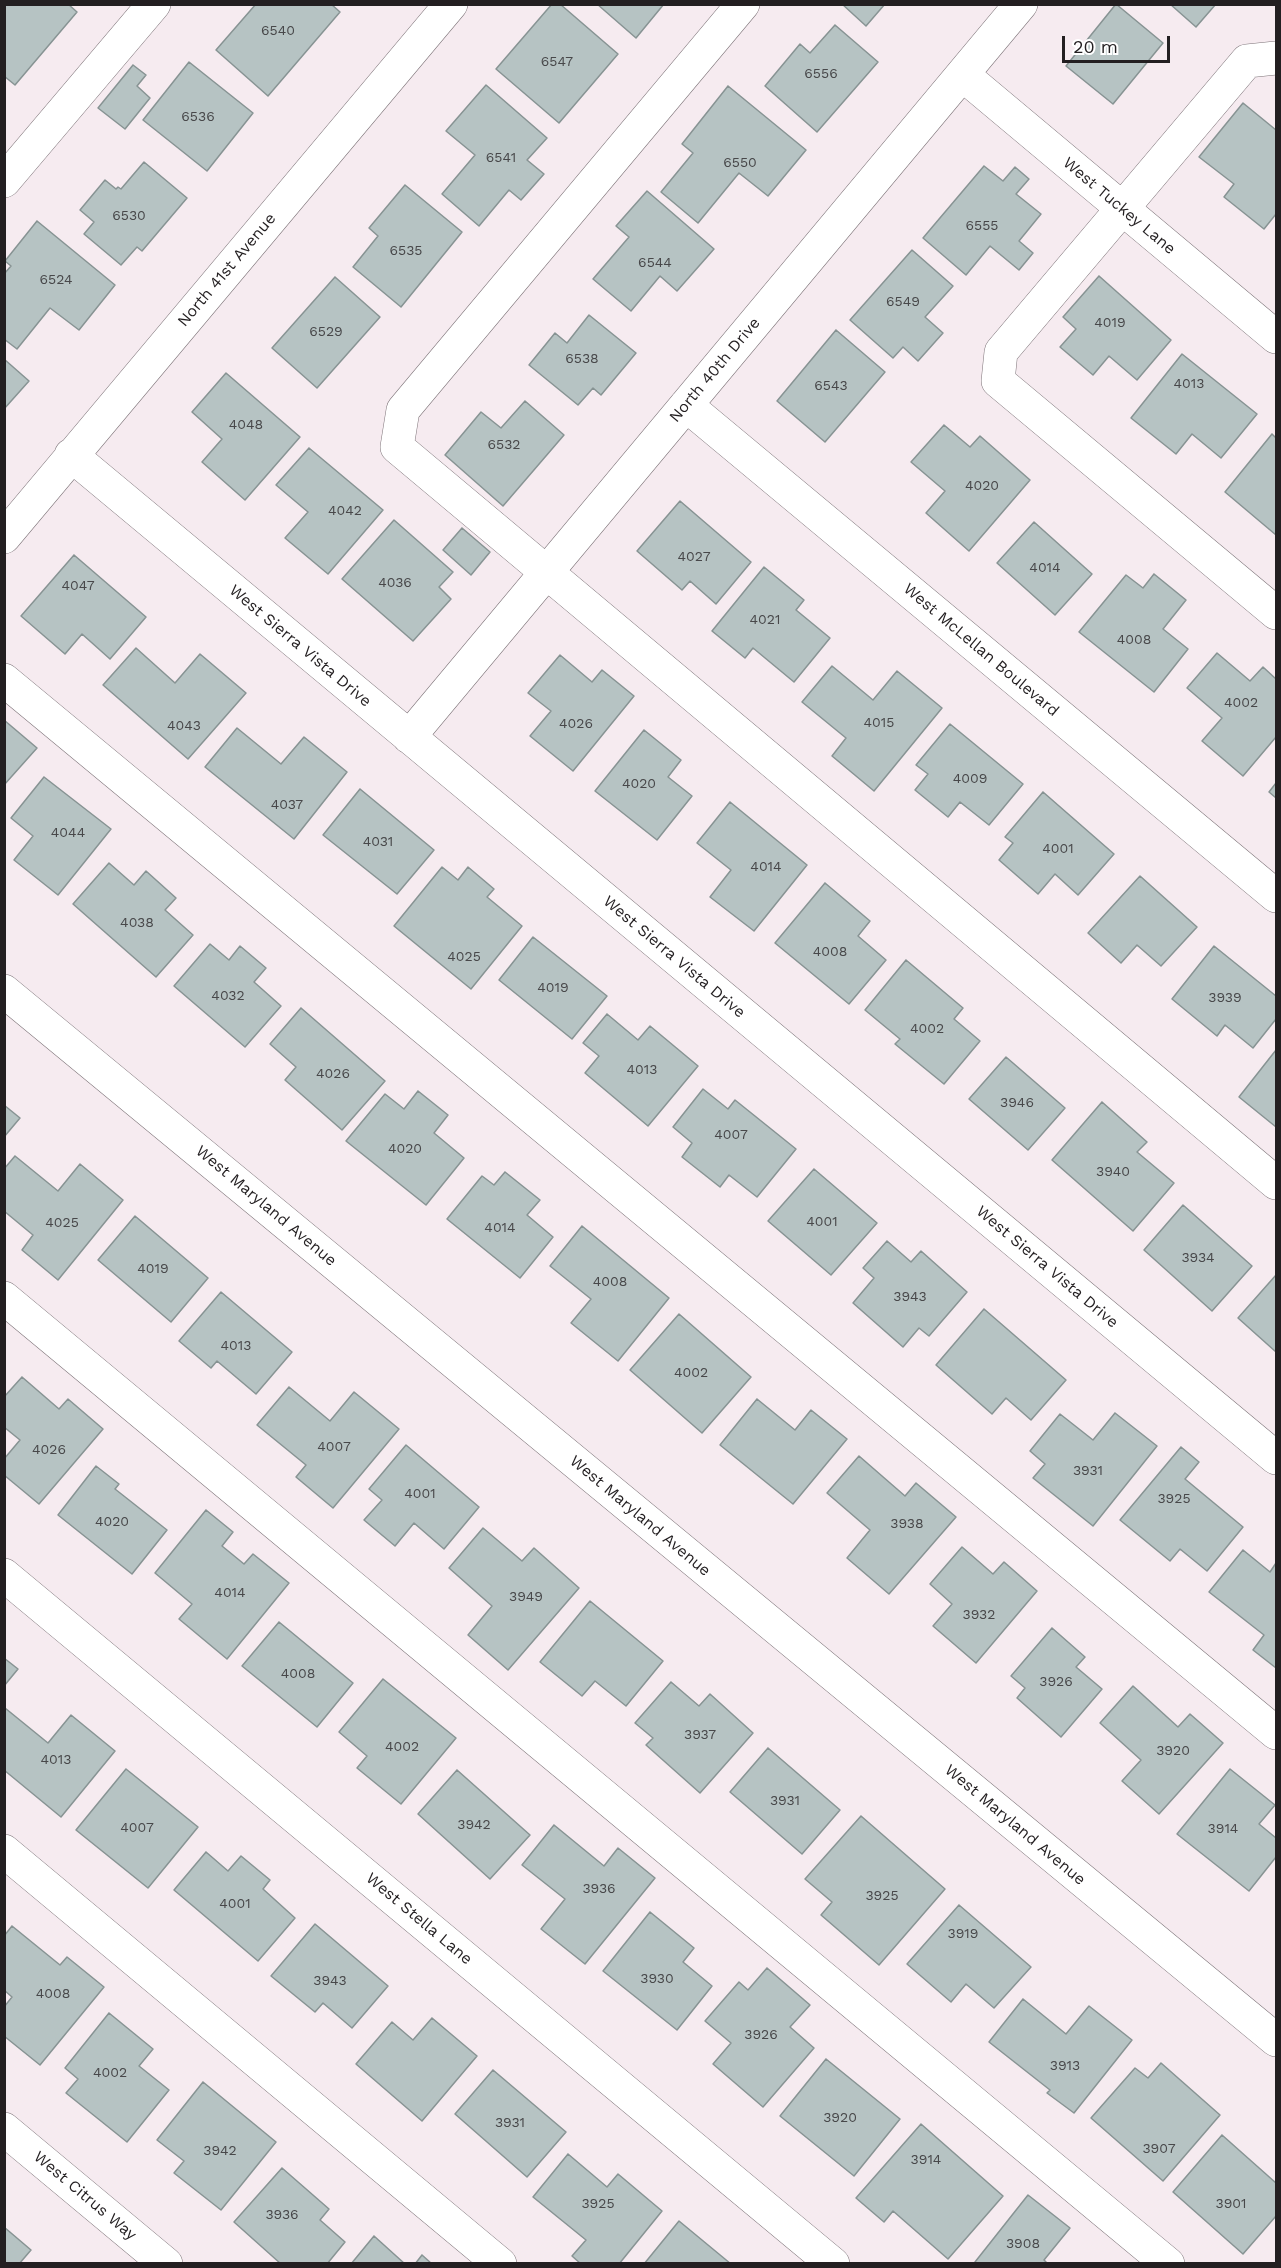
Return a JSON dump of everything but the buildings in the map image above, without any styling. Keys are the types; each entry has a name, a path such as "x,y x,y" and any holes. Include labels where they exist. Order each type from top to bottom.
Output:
{"street":[{"path":"4,181 154,4"},
{"name":"North 41st Avenue","path":"4,537 452,4"},
{"path":"743,4 403,410 397,447 1276,1183"},
{"name":"North 40th Drive","path":"409,737 1021,4"},
{"path":"1276,58 1247,61 1001,352 998,381 1276,613"},
{"name":"West Tuckey Lane","path":"963,75 1276,337"},
{"name":"West McLellan Boulevard","path":"686,405 1276,896"},
{"name":"West Sierra Vista Drive","path":"71,455 1276,1458"},
{"path":"4,680 1276,1733"},
{"name":"West Maryland Avenue","path":"4,991 1276,2040"},
{"path":"4,1298 1168,2264"},
{"name":"West Stella Lane","path":"4,1575 833,2264"},
{"path":"4,1851 500,2264"},
{"name":"West Citrus Way","path":"4,2129 166,2264"}]}
